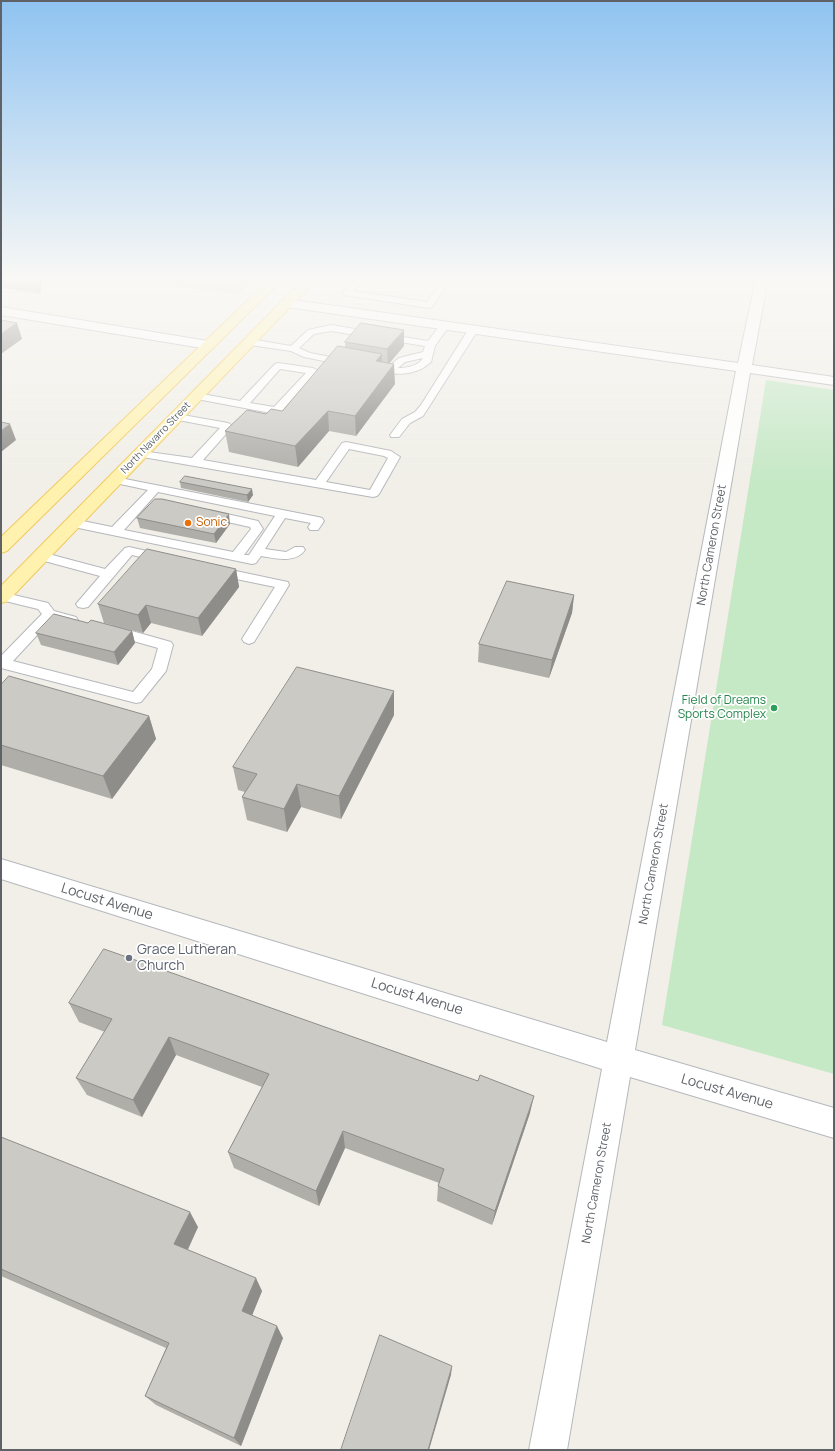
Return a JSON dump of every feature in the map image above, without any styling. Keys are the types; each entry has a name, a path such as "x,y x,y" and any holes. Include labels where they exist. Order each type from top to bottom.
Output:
{"main road":[{"path":"1,547 205,347"},
{"name":"North Navarro Street","path":"2,596 245,347"}],"street":[{"path":"593,347 834,381"},
{"name":"North Cameron Street","path":"548,1450 748,347"},
{"name":"Locust Avenue","path":"1,869 619,1060 834,1123"}],"lane":[{"path":"279,347 293,349 308,355 394,371 410,370 424,365 428,360 427,354 429,347"},
{"path":"395,435 406,421 419,414 463,347"},
{"path":"197,396 276,411 313,371 278,366 242,404"},
{"path":"177,417 228,426 195,462"},
{"path":"141,454 195,462 373,494 394,457 387,453 346,445 319,484"},
{"path":"115,480 158,490 318,521 314,527"},
{"path":"158,490 165,504"},
{"path":"116,532 158,490"},
{"path":"194,510 254,524 257,529 236,557"},
{"path":"73,523 252,560 282,514"},
{"path":"257,552 288,556 299,550"},
{"path":"82,604 129,551 175,561"},
{"path":"41,556 108,574"},
{"path":"206,568 283,585 249,639"},
{"path":"2,596 43,606 49,614 85,624"},
{"path":"49,614 2,663 136,698 159,671 166,645 100,628"}],"green space":[{"name":"Field of Dreams Sports Complex","path":"766,380 834,390 834,1074 662,1025"}],"building":[{"path":"337,347 382,354 376,361 394,364 355,416 328,411 295,446 225,431 247,410 266,414 271,409 282,411"},
{"path":"373,347 389,347 387,349"},
{"path":"1,422 10,424 1,431"},
{"path":"185,476 252,489 247,495 180,482"},
{"path":"155,499 162,499 229,514 214,534 137,518"},
{"path":"147,549 236,569 198,618 146,605 138,615 98,604"},
{"path":"507,581 574,595 552,660 479,644"},
{"path":"54,614 88,623 91,620 132,631 114,652 36,633"},
{"path":"297,667 394,691 339,796 297,784 284,809 242,797 257,774 233,767"},
{"path":"9,676 149,716 103,776 1,745 1,685"},
{"path":"104,949 478,1081 480,1075 534,1096 495,1211 438,1186 444,1169 343,1131 316,1191 228,1152 269,1074 169,1037 133,1100 76,1078 112,1019 69,1003"},
{"path":"1,1137 190,1212 174,1244 256,1278 242,1311 277,1326 234,1438 145,1396 169,1343 1,1269"},
{"path":"380,1335 452,1366 428,1450 341,1450"}],"place":[{"name":"Sonic","path":"188,523"},
{"name":"Field of Dreams Sports Complex","path":"774,708"},
{"name":"Grace Lutheran Church","path":"129,958"}]}
